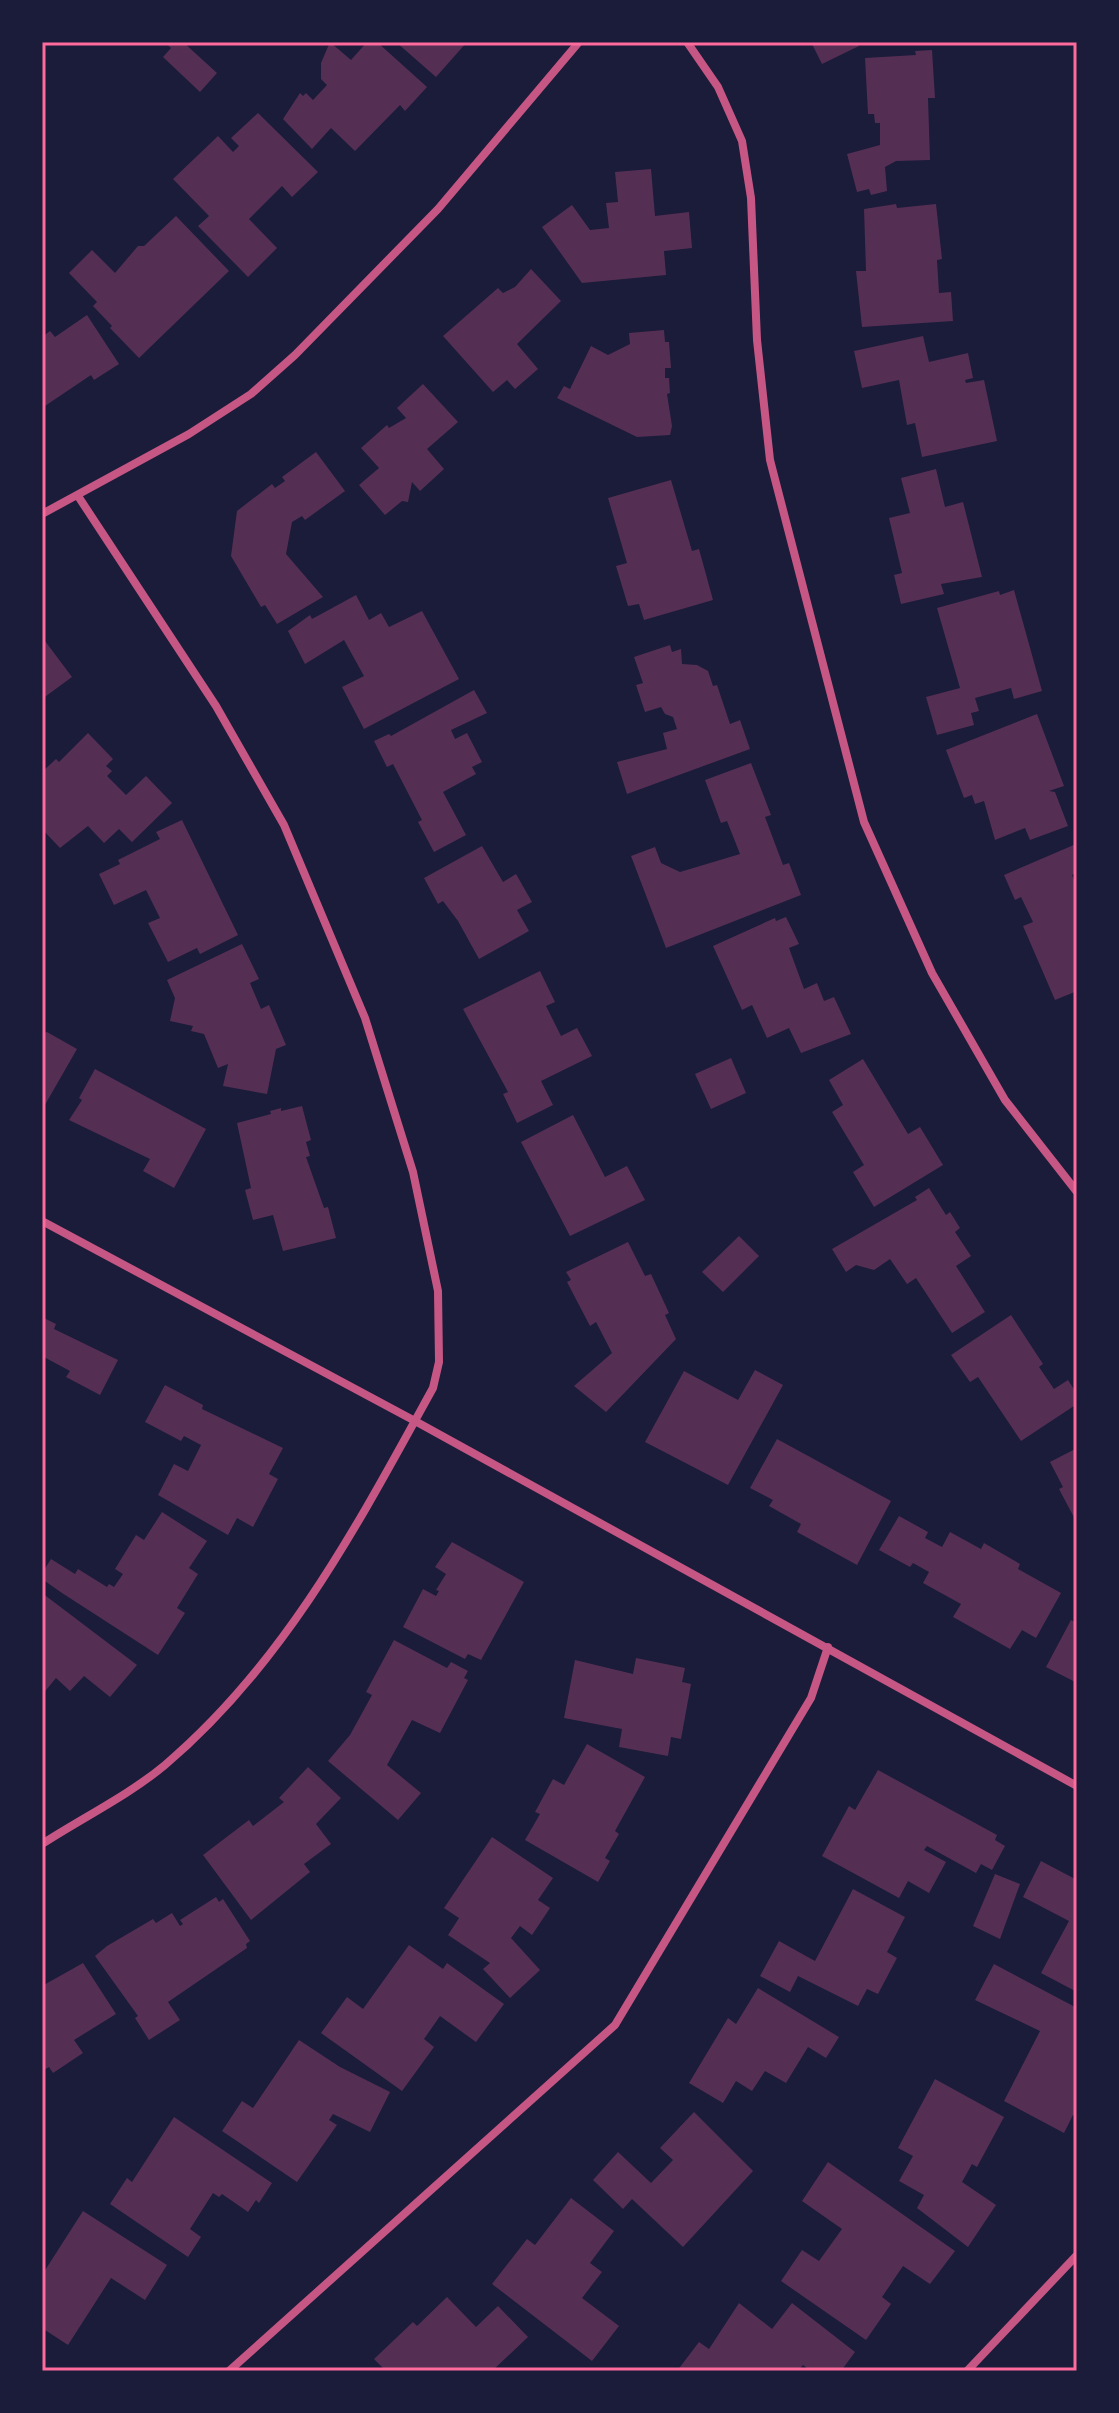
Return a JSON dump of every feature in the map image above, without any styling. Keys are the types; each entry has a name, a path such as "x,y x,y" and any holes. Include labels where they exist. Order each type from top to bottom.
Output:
{"street":[{"path":"42,514 189,434 251,394 295,355 438,209 579,42"},
{"path":"687,42 718,87 742,141 751,198 757,340 770,460 864,822 932,973 1005,1100 1077,1192"},
{"path":"42,1844 163,1767 217,1718 304,1612 415,1421 438,1373 438,1291 413,1172 365,1018 284,825 216,706 78,496"},
{"path":"42,1221 415,1421 1077,1786"},
{"path":"229,2371 615,2025 811,1698 828,1647"},
{"path":"967,2371 1077,2255"}],"building":[{"path":"165,42 183,42 217,73 200,92 163,57 171,48"},
{"path":"330,42 351,60 367,42 377,42 427,87 405,111 400,105 355,151 331,128 312,149 283,119 300,93 303,96 306,93 313,100 327,85 321,79 321,63"},
{"path":"396,42 467,42 436,77"},
{"path":"811,42 857,42 859,46 822,64"},
{"path":"932,50 935,98 928,98 930,160 896,161 885,167 887,191 871,195 869,189 857,192 847,154 880,145 880,123 875,123 874,114 868,114 865,58 916,55 915,51"},
{"path":"258,113 318,172 292,197 282,186 249,219 277,248 248,277 198,226 209,216 173,179 218,136 233,152 239,146 231,138"},
{"path":"651,169 655,216 689,212 692,248 664,251 666,275 582,283 542,227 572,205 590,230 609,228 606,203 618,202 615,172"},
{"path":"896,204 897,208 936,204 942,259 937,260 939,293 951,292 953,321 862,327 856,271 866,271 864,209"},
{"path":"176,216 229,271 139,358 110,328 112,326 93,306 97,302 69,273 92,250 115,273 138,246 144,246"},
{"path":"531,269 561,301 517,344 538,369 515,389 507,380 493,392 443,336 498,288 503,293 515,287"},
{"path":"87,315 119,364 94,380 91,375 42,408 42,337 50,331 55,337"},
{"path":"664,330 665,342 669,342 671,368 665,368 665,378 669,378 670,435 637,437 557,398 564,386 570,389 591,346 608,355 630,344 629,333"},
{"path":"923,336 929,362 968,353 973,378 965,380 966,383 984,380 997,441 922,457 915,423 907,425 899,380 862,388 854,351"},
{"path":"423,384 458,422 427,449 444,469 420,491 412,482 408,502 402,501 385,515 359,485 379,468 361,448 387,425 389,428 406,418 397,408"},
{"path":"316,452 345,491 305,520 302,516 292,522 286,554 323,597 277,624 265,605 261,607 231,556 237,511 272,484 275,488 285,481 282,477"},
{"path":"936,469 945,507 963,502 982,577 941,584 944,594 901,604 894,575 902,573 889,518 910,513 901,478"},
{"path":"671,480 692,551 699,549 713,600 644,620 639,604 628,606 616,566 627,563 608,498"},
{"path":"1014,590 1042,691 1014,699 1011,688 975,698 979,711 971,713 974,725 937,735 926,697 960,688 937,608 999,591 1000,595"},
{"path":"356,595 369,620 381,613 389,627 422,611 459,679 364,729 342,687 364,676 344,640 305,664 288,631 310,615 312,619"},
{"path":"42,637 72,677 42,699"},
{"path":"670,645 672,652 681,649 682,664 697,665 708,671 713,686 717,685 730,724 740,720 750,749 627,794 617,762 667,749 663,733 677,729 673,717 665,714 661,707 645,712 636,685 643,683 634,657"},
{"path":"474,690 487,713 451,730 455,739 467,733 482,762 472,767 476,774 443,792 466,835 434,852 418,822 422,820 393,764 387,767 374,741 389,734 391,736"},
{"path":"1037,714 1064,786 1049,791 1055,792 1068,826 1030,840 1025,828 995,840 984,801 975,804 972,795 964,798 946,750"},
{"path":"88,733 113,759 106,766 112,771 107,776 126,795 146,776 172,803 132,842 119,829 104,843 88,826 60,848 42,829 42,772 56,759 59,762"},
{"path":"751,763 771,815 765,817 783,865 789,863 801,895 666,948 631,856 655,847 661,863 680,872 740,854 727,821 721,823 705,780"},
{"path":"182,820 238,935 200,954 197,948 168,962 148,923 160,918 146,890 114,905 99,874 120,864 118,860 160,839 156,832"},
{"path":"1076,844 1077,872 1072,875 1077,887 1077,991 1055,1000 1023,926 1033,922 1021,897 1015,900 1004,875"},
{"path":"482,846 503,882 516,874 532,902 517,910 529,931 479,959 458,921 443,901 438,904 424,878"},
{"path":"786,917 799,944 789,948 804,989 817,983 824,1001 834,997 851,1034 801,1053 789,1028 767,1038 752,1005 742,1010 713,946 775,918 776,921"},
{"path":"242,944 259,979 250,983 261,1009 269,1005 286,1045 276,1049 267,1094 223,1086 228,1064 218,1068 204,1034 191,1031 193,1026 170,1021 175,998 167,980"},
{"path":"540,971 555,1002 546,1006 561,1036 577,1028 592,1056 541,1081 553,1105 517,1123 503,1094 508,1092 463,1009"},
{"path":"47,1032 77,1049 42,1110 42,1034"},
{"path":"731,1058 746,1093 711,1109 695,1074"},
{"path":"863,1059 908,1134 920,1127 943,1165 874,1207 853,1172 864,1165 832,1112 843,1105 829,1080"},
{"path":"95,1069 206,1129 174,1188 143,1171 150,1159 69,1120 82,1100 79,1098"},
{"path":"302,1106 311,1140 306,1142 310,1156 306,1157 324,1208 328,1207 336,1238 283,1251 273,1215 253,1220 245,1190 251,1188 237,1123 271,1114 270,1111 281,1108 281,1111"},
{"path":"573,1115 605,1177 627,1166 645,1200 570,1236 521,1142"},
{"path":"929,1188 946,1215 950,1212 960,1228 955,1232 971,1256 956,1266 985,1312 952,1333 916,1278 907,1284 890,1259 874,1270 856,1265 846,1272 832,1249 917,1200 915,1197"},
{"path":"739,1236 759,1256 723,1292 702,1272"},
{"path":"628,1242 645,1276 651,1274 669,1313 665,1315 676,1339 606,1412 574,1386 612,1353 596,1322 590,1326 567,1282 571,1280 566,1272"},
{"path":"1011,1315 1043,1364 1039,1367 1054,1389 1068,1380 1077,1394 1077,1404 1021,1441 978,1377 970,1382 951,1355"},
{"path":"42,1317 56,1324 54,1329 118,1360 100,1395 66,1377 70,1371 42,1356"},
{"path":"755,1370 783,1385 728,1485 645,1442 684,1371 738,1400"},
{"path":"165,1385 203,1405 202,1409 283,1448 269,1474 278,1479 253,1527 237,1518 228,1535 158,1495 174,1464 188,1471 201,1445 184,1436 181,1441 145,1422"},
{"path":"777,1439 891,1501 857,1565 797,1532 801,1524 769,1506 773,1500 750,1488"},
{"path":"1077,1448 1077,1523 1059,1489 1063,1487 1050,1462"},
{"path":"162,1512 207,1541 189,1568 198,1574 177,1608 185,1613 158,1655 42,1579 42,1573 51,1559 75,1574 78,1569 107,1587 109,1584 114,1587 123,1574 115,1569 136,1535 144,1540"},
{"path":"899,1516 928,1532 925,1538 942,1547 950,1532 981,1549 984,1543 1020,1564 1018,1569 1061,1593 1036,1638 1022,1630 1010,1649 953,1617 961,1604 923,1583 929,1572 913,1563 910,1567 879,1550"},
{"path":"452,1542 524,1582 481,1660 468,1654 465,1659 403,1627 423,1589 436,1596 439,1591 436,1590 446,1574 435,1567"},
{"path":"42,1593 137,1665 110,1697 84,1676 70,1691 56,1678 42,1695"},
{"path":"1071,1620 1077,1623 1077,1683 1046,1667"},
{"path":"394,1640 447,1668 451,1662 468,1671 464,1678 468,1680 440,1733 412,1720 387,1765 421,1793 398,1820 328,1761 350,1735 372,1695 366,1692"},
{"path":"636,1658 685,1668 682,1682 691,1684 681,1739 671,1737 668,1756 619,1747 622,1729 564,1718 575,1660 633,1674"},
{"path":"587,1744 645,1777 615,1831 619,1834 605,1858 610,1861 598,1882 525,1840 540,1814 535,1812 553,1779 564,1785"},
{"path":"308,1767 341,1798 316,1824 331,1844 304,1864 310,1872 251,1920 203,1855 249,1820 253,1826 284,1802 279,1798"},
{"path":"878,1770 997,1835 995,1840 1005,1846 992,1870 981,1864 976,1873 927,1846 924,1850 946,1862 929,1893 908,1881 899,1898 822,1856 849,1806 855,1810"},
{"path":"492,1837 553,1878 538,1900 550,1908 532,1935 520,1926 511,1938 540,1970 510,1998 483,1969 490,1963 448,1935 459,1918 444,1908"},
{"path":"1041,1861 1077,1880 1077,1992 1041,1973 1069,1921 1023,1897"},
{"path":"995,1874 1020,1884 1000,1939 973,1926"},
{"path":"853,1889 905,1917 887,1952 897,1958 878,1994 867,1989 858,2006 798,1976 790,1992 760,1976 779,1941 815,1961"},
{"path":"216,1897 219,1902 223,1899 250,1941 246,1944 247,1948 168,2002 180,2020 149,2040 135,2018 138,2016 95,1956 153,1919 156,1923 172,1913 180,1926 183,1924 180,1920"},
{"path":"409,1945 443,1969 447,1963 504,2004 476,2042 440,2016 424,2039 434,2047 402,2091 321,2033 347,1997 363,2009"},
{"path":"83,1963 116,2014 74,2040 83,2053 53,2073 49,2067 42,2071 42,1986"},
{"path":"994,1964 1077,2008 1077,2117 1073,2115 1064,2133 1004,2101 1040,2031 975,2000"},
{"path":"758,1988 839,2037 826,2058 808,2047 786,2083 765,2071 752,2091 736,2081 723,2103 689,2083 728,2018 736,2024"},
{"path":"299,2040 340,2067 390,2092 370,2132 333,2114 329,2120 337,2125 297,2182 222,2131 242,2101 253,2108"},
{"path":"935,2079 1004,2117 977,2167 972,2164 962,2182 996,2205 968,2247 917,2208 924,2195 899,2181 913,2156 898,2148"},
{"path":"694,2112 753,2171 683,2247 632,2199 623,2209 593,2180 618,2152 651,2183 673,2160 660,2148"},
{"path":"174,2117 272,2183 259,2203 256,2200 248,2212 222,2194 219,2197 213,2193 190,2229 201,2237 188,2257 110,2204 127,2178 132,2182"},
{"path":"828,2162 955,2251 930,2284 903,2266 882,2297 891,2304 866,2340 781,2281 802,2250 819,2261 842,2229 802,2201"},
{"path":"571,2198 614,2231 590,2263 602,2272 582,2298 619,2326 592,2361 492,2284 527,2239 535,2245"},
{"path":"83,2211 167,2265 145,2300 111,2278 68,2345 42,2328 42,2275"},
{"path":"447,2297 476,2327 498,2306 528,2337 492,2371 386,2371 374,2359 413,2322 417,2326"},
{"path":"739,2303 772,2329 792,2303 855,2352 841,2371 811,2371 803,2365 798,2371 677,2371 699,2342 709,2349"}]}
